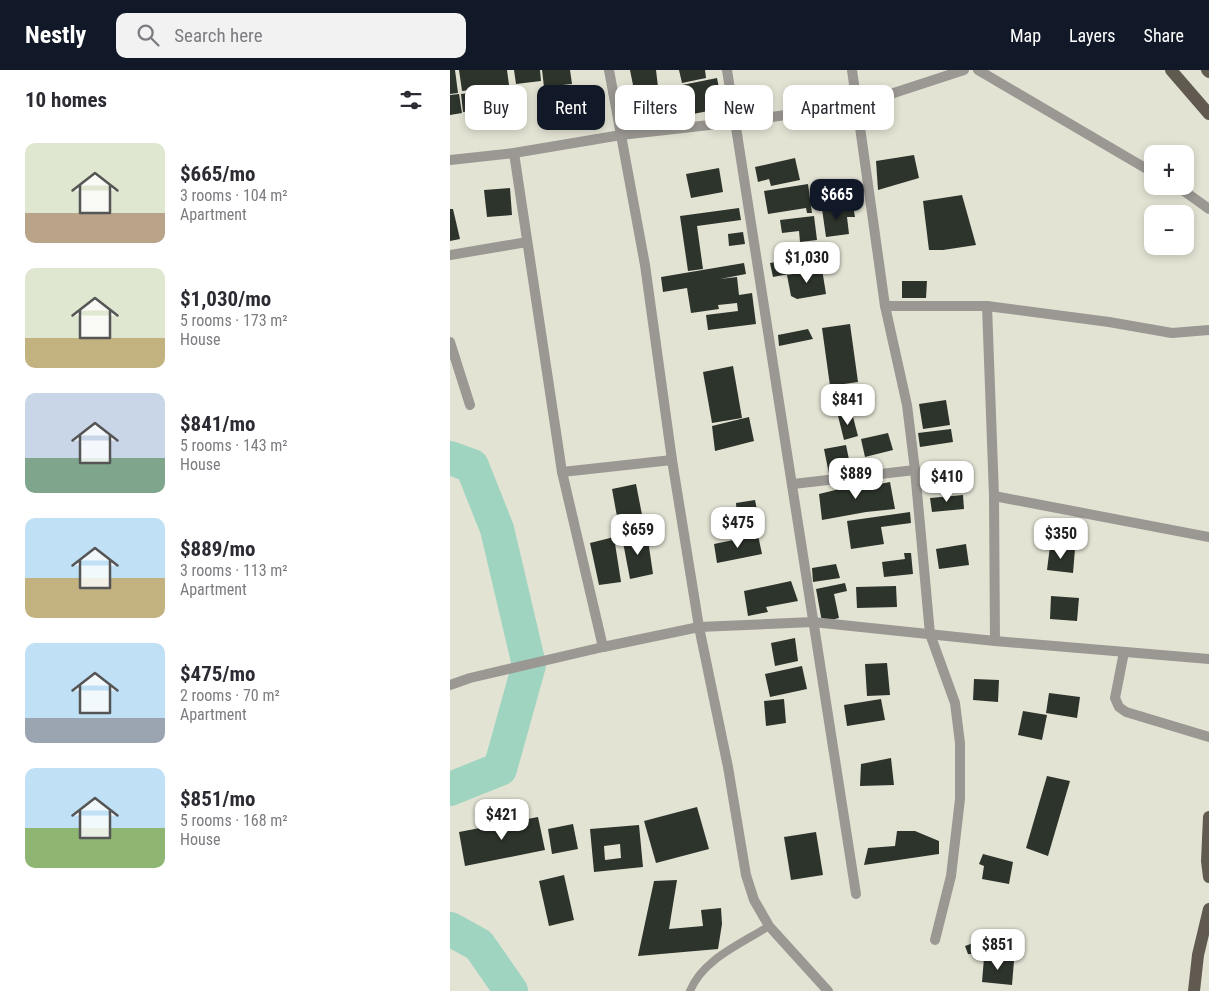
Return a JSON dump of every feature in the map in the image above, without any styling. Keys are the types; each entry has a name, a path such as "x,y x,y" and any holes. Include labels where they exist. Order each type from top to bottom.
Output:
{"main road":[{"path":"1171,70 1209,114"},
{"path":"1209,817 1207,861 1209,877"},
{"path":"1194,991 1198,955 1209,909"}],"street":[{"path":"609,70 645,265 672,460 698,627 728,767 746,875 754,900 769,926 828,991"},
{"path":"727,70 730,85"},
{"path":"852,70 854,85"},
{"path":"894,92 964,70"},
{"path":"978,70 1144,167"},
{"path":"450,160 514,153 621,135 705,126"},
{"path":"737,130 856,894"},
{"path":"861,130 885,306 907,405 930,634 955,703 960,743 960,799 951,876 935,940"},
{"path":"514,153 562,472 603,647"},
{"path":"1190,195 1209,209"},
{"path":"450,255 527,242"},
{"path":"885,306 986,306 1172,332 1209,330"},
{"path":"986,306 994,496 995,641"},
{"path":"450,342 470,405"},
{"path":"562,472 672,460"},
{"path":"793,484 915,470"},
{"path":"994,496 1209,537"},
{"path":"450,685 470,678 698,627 813,622 995,641 1209,659"},
{"path":"1124,652 1115,698 1119,707 1126,712 1209,736"}],"lane":[{"path":"690,991 696,977 715,960 769,926"}],"building":[{"path":"450,70 455,70 458,93 450,94"},
{"path":"459,70 507,70 509,85 465,85 465,91 462,91"},
{"path":"514,70 540,70 541,81 516,84"},
{"path":"542,70 570,70 572,84 544,85"},
{"path":"630,70 656,70 658,85 633,85"},
{"path":"679,70 705,70 706,78 682,83"},
{"path":"717,78 718,85 705,85 705,112 695,114 695,85 682,85"},
{"path":"459,94 462,113 450,115 450,95"},
{"path":"461,94 465,94 465,112 463,112"},
{"path":"914,155 919,178 878,190 876,161"},
{"path":"795,158 800,180 771,186 769,179 758,182 755,167"},
{"path":"719,168 723,192 691,198 686,174"},
{"path":"808,184 812,213 807,213 806,208 768,214 764,191"},
{"path":"510,188 512,215 487,217 484,190"},
{"path":"962,195 976,245 929,250 923,201"},
{"path":"853,206 855,217 847,217 849,234 826,237 822,209"},
{"path":"739,208 741,220 697,226 703,269 688,271 680,216"},
{"path":"450,209 453,209 460,239 450,241"},
{"path":"814,216 817,240 800,242 799,231 782,233 780,220"},
{"path":"743,232 745,244 729,246 728,234"},
{"path":"816,243 820,268 773,277 770,263 799,258 796,247"},
{"path":"744,263 746,274 720,279 737,277 739,295 752,293 756,324 708,330 706,315 738,311 737,303 718,305 719,309 691,313 687,288 663,292 661,277"},
{"path":"822,269 826,294 797,299 791,296 787,275"},
{"path":"902,281 927,281 926,298 902,298"},
{"path":"850,324 858,382 830,386 822,328"},
{"path":"808,329 813,339 779,346 778,335"},
{"path":"733,366 742,418 712,423 703,372"},
{"path":"946,400 950,425 923,429 919,404"},
{"path":"852,413 858,436 844,440 838,416"},
{"path":"749,417 754,441 715,451 712,426"},
{"path":"951,429 953,442 920,447 918,433"},
{"path":"888,433 893,450 865,457 861,439"},
{"path":"846,445 852,474 830,479 824,449"},
{"path":"890,482 895,509 822,520 819,494 864,483 864,487"},
{"path":"636,484 645,530 620,533 612,489"},
{"path":"963,495 964,509 932,512 930,498"},
{"path":"755,500 760,525 738,529 736,503"},
{"path":"910,512 911,523 881,527 884,544 851,549 847,521"},
{"path":"647,533 653,574 630,579 622,537"},
{"path":"758,535 762,554 717,563 714,544"},
{"path":"614,537 621,582 599,585 590,543"},
{"path":"966,544 969,565 939,569 936,549"},
{"path":"1050,546 1075,549 1073,573 1047,570"},
{"path":"904,553 911,553 913,574 884,577 882,562 905,559"},
{"path":"836,564 840,578 813,582 812,568"},
{"path":"791,581 798,601 766,607 768,612 748,616 744,591"},
{"path":"845,583 847,591 834,594 839,618 822,622 816,589"},
{"path":"896,586 897,607 857,608 856,587"},
{"path":"1051,596 1079,598 1077,621 1050,619"},
{"path":"795,638 798,661 775,666 771,643"},
{"path":"887,663 890,695 867,696 865,664"},
{"path":"802,666 807,689 770,697 765,674"},
{"path":"974,679 999,680 998,702 973,700"},
{"path":"1049,693 1080,697 1077,718 1046,713"},
{"path":"784,699 786,723 766,726 764,701"},
{"path":"881,699 885,720 847,726 844,705"},
{"path":"1023,711 1047,715 1042,740 1018,735"},
{"path":"891,758 894,785 860,786 861,764"},
{"path":"1047,776 1070,781 1048,856 1026,848"},
{"path":"697,807 709,849 656,863 644,821"},
{"path":"538,817 545,850 465,866 459,832"},
{"path":"573,824 578,849 552,854 548,829"},
{"path":"639,825 643,867 594,872 590,829","holes":["620,844 621,858 605,860 604,846"]},
{"path":"897,831 915,831 939,841 939,854 864,865 868,848 895,846"},
{"path":"816,832 823,875 791,880 784,837"},
{"path":"983,854 1013,862 1009,884 982,879 984,866 979,864"},
{"path":"564,875 574,920 549,926 539,881"},
{"path":"677,880 669,929 703,926 701,910 721,908 722,924 718,949 638,956 654,881"},
{"path":"976,930 1020,931 1019,951 1008,951 1008,942 989,941 988,955 968,954 965,946 976,942"},
{"path":"984,958 1014,961 1012,985 982,982"}],"waterway":[{"path":"450,458 472,466 497,529 529,665 500,769 450,789"},
{"path":"450,929 479,945 511,991"}]}
